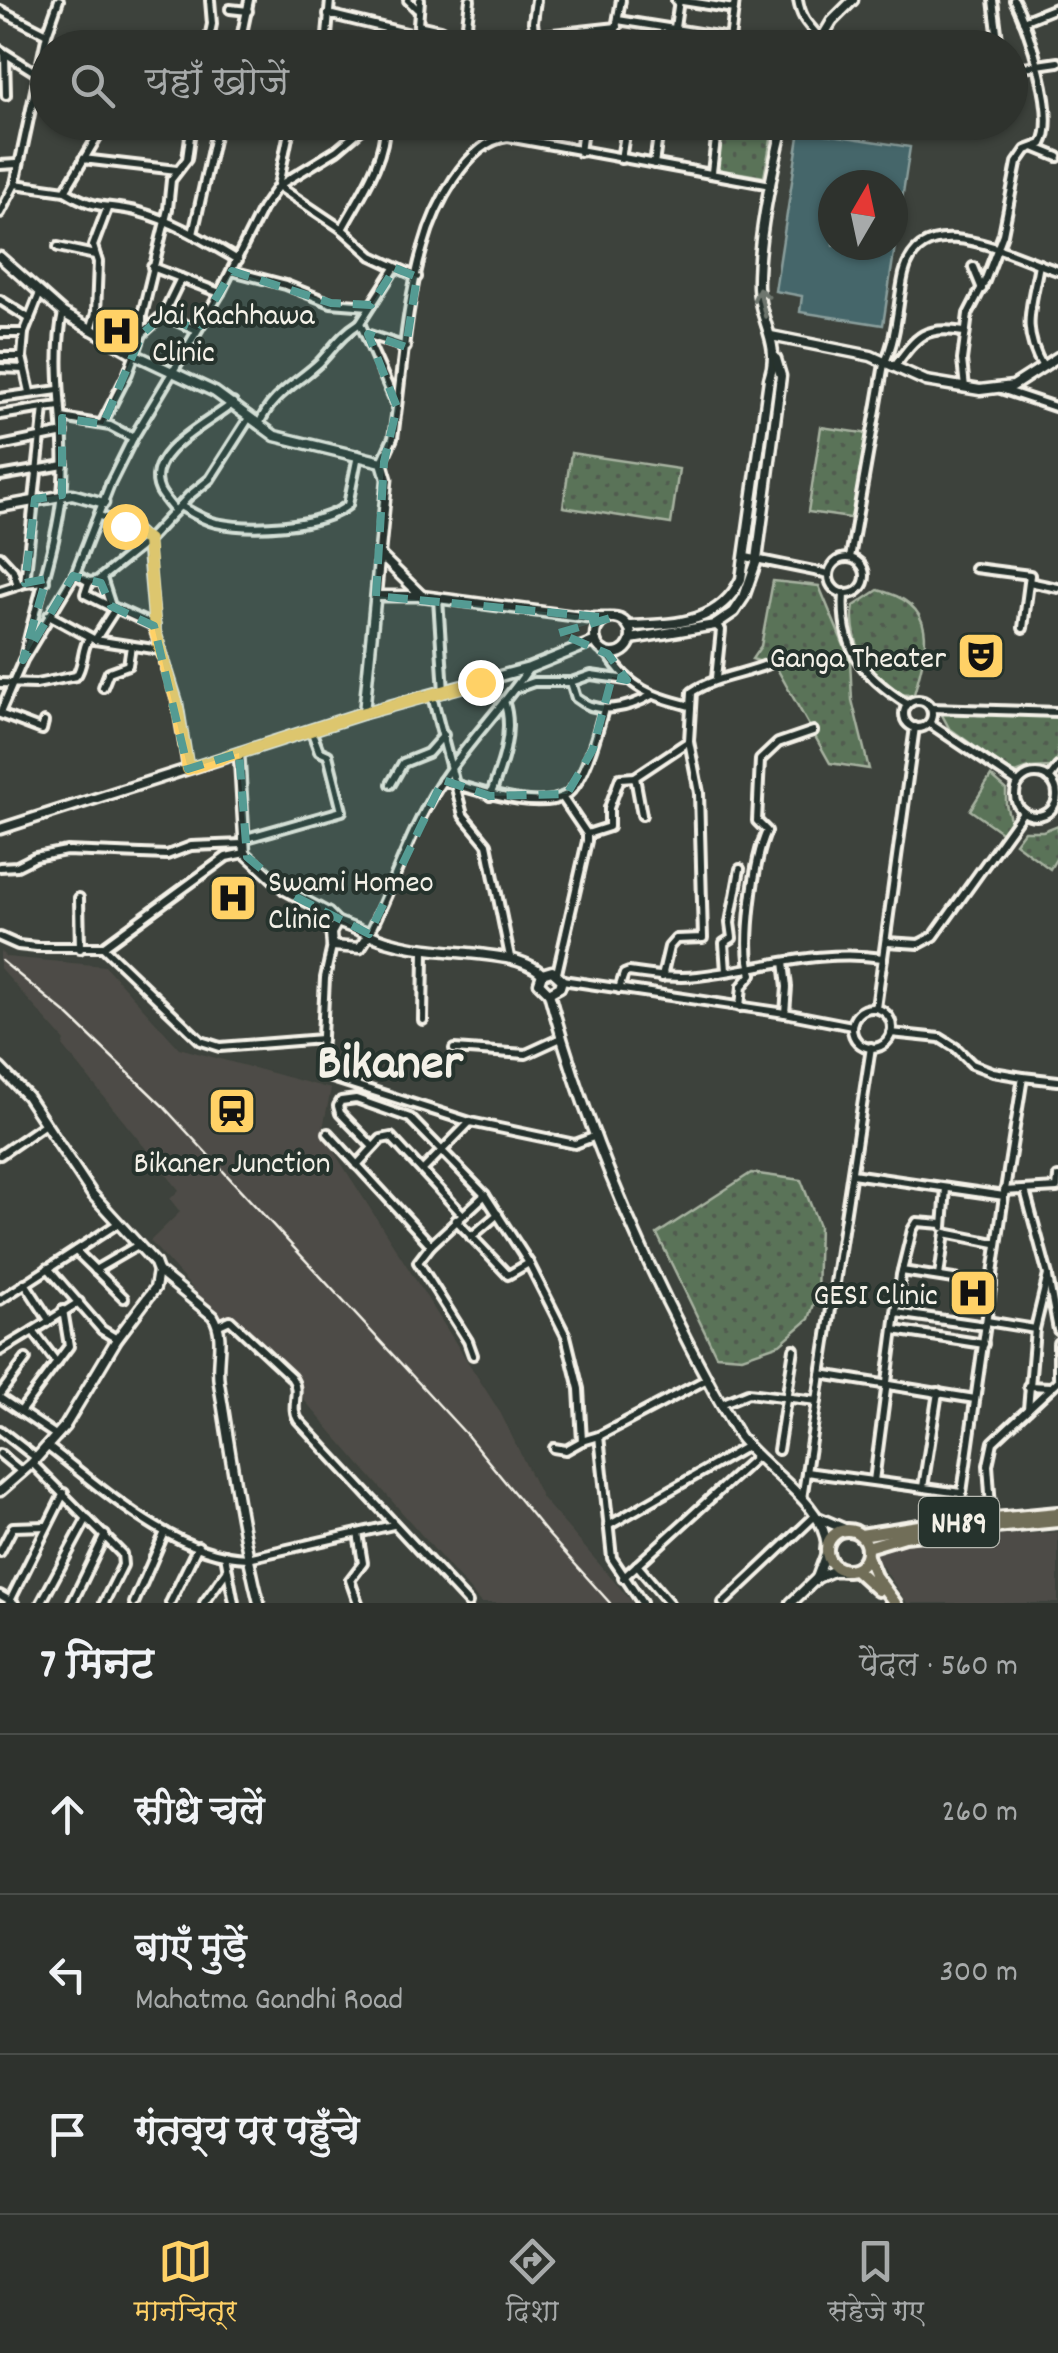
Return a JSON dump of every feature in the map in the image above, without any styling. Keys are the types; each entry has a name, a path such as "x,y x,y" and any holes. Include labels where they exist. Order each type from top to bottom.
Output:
{"main road":[{"name":"NH89","path":"847,1530 860,1535 1058,1513"},
{"name":"NH89","path":"992,1523 1058,1522"},
{"name":"NH89","path":"867,1551 904,1536 958,1526"},
{"path":"847,1530 834,1534 827,1549 833,1565 873,1583 891,1603"},
{"path":"860,1535 875,1576 891,1603"},
{"path":"851,1570 867,1551"}],"street":[{"path":"48,0 58,2 48,30"},
{"path":"210,0 210,30"},
{"path":"244,30 249,0"},
{"path":"327,30 330,0"},
{"path":"408,0 419,4 419,30"},
{"path":"466,30 470,0"},
{"path":"534,30 536,0"},
{"path":"616,30 621,0"},
{"path":"579,30 618,24 674,30 678,0 735,5 732,30"},
{"path":"798,0 802,20 810,30"},
{"path":"830,30 852,0"},
{"path":"993,0 997,30"},
{"path":"1014,0 1026,30"},
{"path":"1023,21 1058,6"},
{"path":"230,9 248,11"},
{"path":"0,10 39,30"},
{"path":"328,14 395,30"},
{"path":"418,25 440,30"},
{"path":"1028,35 1038,64 1047,127 1046,137 1036,148"},
{"path":"2,52 30,69"},
{"path":"2,52 6,95"},
{"path":"1028,66 1058,62"},
{"path":"0,213 15,184 30,108"},
{"path":"66,190 95,140"},
{"path":"102,424 136,355 170,180 187,158 190,140"},
{"path":"193,234 214,140"},
{"path":"44,722 42,730 0,712 24,660 74,574 133,438 220,293 262,209 278,186 287,140"},
{"path":"278,186 349,140"},
{"path":"342,228 385,140"},
{"path":"364,713 387,479 382,462 391,445 422,250 432,220 465,163 492,140"},
{"path":"525,140 771,185"},
{"path":"580,152 582,140"},
{"path":"621,159 624,140"},
{"path":"654,164 657,140"},
{"path":"712,172 716,140"},
{"path":"631,639 714,624 734,612 754,575 781,376 758,289 780,140"},
{"path":"965,388 964,332 968,314 998,246 1017,163 1026,150 1036,148 1058,157"},
{"path":"84,159 179,170"},
{"path":"0,165 17,164"},
{"path":"15,184 66,190 90,205 142,212 193,234 238,260"},
{"path":"278,186 342,228 372,256 417,277"},
{"path":"90,331 96,313 93,246 106,209"},
{"path":"850,558 884,361 893,339 904,275 913,254 932,240 998,246 1058,271"},
{"path":"58,247 96,255"},
{"path":"0,257 63,313 90,331 233,403 258,426 298,444 382,462"},
{"path":"1039,264 1028,330 1032,349 1043,367"},
{"path":"152,267 220,293"},
{"path":"974,267 982,289"},
{"path":"258,426 274,400 318,364 338,337 360,323 394,268"},
{"path":"232,271 286,284 331,303 370,306"},
{"path":"142,334 164,314 181,278"},
{"path":"30,392 22,356 24,333 40,293"},
{"path":"0,300 30,319"},
{"path":"24,660 62,495 64,433 58,390 63,313"},
{"path":"164,314 197,330"},
{"path":"360,323 397,407"},
{"path":"895,366 912,343 928,332 944,328 964,332"},
{"path":"0,333 24,333"},
{"path":"365,333 406,347"},
{"path":"771,336 884,361 926,380 965,388 1000,389 1058,408"},
{"path":"0,357 22,356"},
{"path":"1000,389 1024,380 1058,357"},
{"path":"376,596 422,596 619,619 629,626 686,622 717,610 736,590 746,556 776,359"},
{"path":"0,368 24,369"},
{"path":"0,398 58,390"},
{"path":"233,403 177,441 165,457 158,486 177,508 223,524 280,525 314,519 348,505 358,455"},
{"path":"0,415 60,406"},
{"path":"21,584 40,468 44,408"},
{"path":"62,418 102,424 133,438"},
{"path":"74,574 89,582 102,578 148,540 214,474 248,418"},
{"path":"0,446 64,433"},
{"path":"0,476 64,465"},
{"path":"0,507 62,495 104,503"},
{"path":"100,516 148,540"},
{"path":"148,540 154,626 176,701 188,769"},
{"path":"380,554 422,596"},
{"path":"0,556 21,584"},
{"path":"746,556 829,574"},
{"path":"850,558 862,565 865,574 857,591 844,593 835,589 829,574 834,563 850,558"},
{"path":"0,568 10,566"},
{"path":"975,568 1030,575 1024,628"},
{"path":"102,578 107,601 115,610"},
{"path":"0,591 45,581"},
{"path":"89,582 85,594 154,626"},
{"path":"1030,582 1058,588"},
{"path":"844,593 852,653 865,672 907,704"},
{"path":"438,598 444,692"},
{"path":"0,683 12,686 76,676 83,648 115,610"},
{"path":"49,615 92,639 160,650"},
{"path":"610,618 597,628 596,641 627,680 652,696 690,706"},
{"path":"714,624 722,630 716,678"},
{"path":"608,654 622,652 631,639 629,626"},
{"path":"0,829 364,713 529,668 596,641"},
{"path":"103,687 109,672 128,665 131,646"},
{"path":"662,977 669,947 676,939 703,938 699,793 689,741 692,692 716,678 771,663"},
{"path":"332,946 360,948 370,934 404,849 442,781 529,668"},
{"path":"516,688 534,682 570,682 592,674 627,680"},
{"path":"570,682 579,701 604,708 633,706 652,696"},
{"path":"432,696 463,815 487,844 510,957"},
{"path":"907,704 920,700 932,708 1058,712"},
{"path":"490,796 504,755 508,714 504,702"},
{"path":"907,704 904,716 916,728"},
{"path":"442,781 490,796 542,800 562,796 570,790 590,756 604,708"},
{"path":"929,722 932,708"},
{"path":"916,728 929,722"},
{"path":"929,722 1018,783"},
{"path":"876,1008 916,728"},
{"path":"0,937 18,945 103,947 244,845 342,811 328,755 319,751 311,730"},
{"path":"740,1006 742,986 752,974 747,951 751,906 768,830 757,821 760,760 770,748 813,731"},
{"path":"391,784 403,763 428,754 444,734"},
{"path":"587,834 609,827 609,808 616,784 624,776 635,777 689,741"},
{"path":"240,753 244,845 285,890 337,922 389,944 424,951 510,957 530,964 542,974"},
{"path":"1049,779 1058,767"},
{"path":"1033,774 1049,779 1057,791 1056,810 1039,816 1023,812 1015,798 1018,783 1033,774"},
{"path":"635,777 642,815"},
{"path":"549,992 560,987 572,898 586,852 587,834 562,796"},
{"path":"887,942 919,944 934,936 1023,812"},
{"path":"0,866 17,866 35,857 66,852 167,855 191,846 244,845"},
{"path":"726,970 723,950 732,938 730,923 740,869"},
{"path":"79,898 80,948"},
{"path":"337,922 331,934 325,978 320,1074 470,1122 575,1144 597,1136"},
{"path":"103,947 201,1041 220,1047 322,1040"},
{"path":"423,1020 424,951"},
{"path":"620,989 624,974 629,972 662,977 700,976 821,955 883,958"},
{"path":"784,962 788,987 785,1013"},
{"path":"847,1530 818,1517 756,1457 721,1404 657,1280 597,1136 561,1038 549,992 539,983 542,974 552,970 559,976 620,989 852,1026"},
{"path":"876,1008 890,1019 891,1033 884,1044 871,1048 856,1039 852,1026 860,1012 876,1008"},
{"path":"891,1033 940,1038 972,1064 993,1072 1058,1081"},
{"path":"454,1049 526,1054 561,1038"},
{"path":"802,1500 871,1048"},
{"path":"0,1068 27,1096 92,1194 158,1271 219,1324 218,1379 248,1558 260,1603"},
{"path":"958,1526 996,1243 1023,1078"},
{"path":"373,1147 340,1114 341,1101 356,1099 410,1118 485,1195 529,1264 566,1336 575,1364 582,1441"},
{"path":"423,1170 470,1122"},
{"path":"0,1155 46,1124"},
{"path":"328,1133 430,1245"},
{"path":"356,1165 381,1139 391,1137 423,1170 471,1237 508,1275 529,1264"},
{"path":"852,1174 1004,1193 1058,1188 1058,1177"},
{"path":"939,1276 946,1188"},
{"path":"1026,1190 1058,1330"},
{"path":"473,1355 419,1265 419,1257 485,1195"},
{"path":"471,1237 498,1214"},
{"path":"874,1480 902,1270 914,1226 917,1222 996,1243"},
{"path":"0,1300 118,1224"},
{"path":"94,1270 138,1245"},
{"path":"76,1251 124,1298"},
{"path":"48,1268 102,1330 117,1339"},
{"path":"902,1270 992,1285"},
{"path":"0,1490 57,1436 117,1339 155,1288 158,1271"},
{"path":"1028,1408 1035,1329 1048,1275"},
{"path":"25,1284 49,1320"},
{"path":"0,1351 79,1302"},
{"path":"20,1412 70,1342 63,1310"},
{"path":"896,1313 1035,1329"},
{"path":"219,1324 230,1320 290,1376 297,1386 293,1413 298,1420 468,1603"},
{"path":"894,1330 984,1344"},
{"path":"33,1331 57,1363"},
{"path":"992,1523 989,1452 993,1442 1056,1381 1058,1343"},
{"path":"778,1450 794,1349"},
{"path":"26,1359 0,1396 57,1436"},
{"path":"821,1374 975,1399"},
{"path":"554,1448 566,1450 599,1436 707,1379"},
{"path":"1028,1386 1056,1381"},
{"path":"923,1487 938,1392"},
{"path":"721,1404 748,1393 817,1401"},
{"path":"0,1430 34,1460 124,1560 104,1603"},
{"path":"599,1436 612,1558 642,1603"},
{"path":"47,1446 139,1517 165,1532 224,1554 248,1558 394,1525"},
{"path":"608,1526 747,1446"},
{"path":"0,1454 22,1472"},
{"path":"623,1578 756,1457"},
{"path":"806,1472 961,1492"},
{"path":"0,1595 11,1602 64,1494"},
{"path":"817,1578 827,1549 818,1517"},
{"path":"722,1603 818,1517"},
{"path":"41,1603 88,1518"},
{"path":"0,1552 13,1527 46,1526"},
{"path":"134,1603 165,1532"},
{"path":"358,1534 363,1563 350,1580 358,1603"},
{"path":"72,1603 105,1535"},
{"path":"170,1603 198,1546"},
{"path":"224,1554 234,1603"},
{"path":"638,1565 669,1603"},
{"path":"204,1603 228,1570"},
{"path":"791,1603 817,1578 833,1571 851,1570"},
{"path":"225,1603 232,1590"}],"highlighted area":[{"path":"395,268 417,277 406,347 368,334 397,407 384,462 376,596 610,618 559,633 608,654 627,680 612,677 593,749 567,794 490,796 443,780 369,934 294,896 247,857 239,753 188,769 154,626 111,606 101,583 73,576 23,660 46,579 25,583 35,499 62,495 62,418 103,424 142,334 163,315 197,330 232,271 331,303 371,305"}],"shaded area":[{"path":"0,951 6,957 105,966 179,1048 331,1089 322,1133 501,1414 542,1498 633,1603 481,1603 304,1400 299,1378 237,1322 229,1329 150,1241 180,1212 170,1199 179,1190 63,1046 65,1041 0,968"},
{"path":"1058,1532 1058,1603 907,1603 874,1554 895,1542"}],"green space":[{"path":"720,140 771,140 764,177 717,169"},
{"path":"821,427 870,434 857,519 808,512"},
{"path":"571,453 679,469 671,524 563,507"},
{"path":"773,581 819,586 850,660 852,700 869,769 830,763 776,667 752,659 761,646"},
{"path":"878,590 911,605 920,616 925,644 914,694 887,689 876,679 860,651 854,606"},
{"path":"940,711 1058,715 1058,758 1051,767 1029,768 1013,774 949,728"},
{"path":"991,776 1006,789 1011,823 1004,834 970,810"},
{"path":"1058,825 1058,856 1050,869 1015,843 1024,831 1043,831"},
{"path":"751,1173 801,1180 819,1226 817,1295 809,1319 780,1344 742,1357 716,1355 657,1234"}],"water":[{"path":"798,140 865,140 910,147 907,170 818,170 818,260 893,260 883,325 800,312 802,296 775,291"}],"railway":[{"path":"2,961 68,1015 163,1106 466,1434 610,1603"}],"place":[{"name":"Jai Kachhawa Clinic","path":"117,331"},
{"name":"Ganga Theater","path":"981,656"},
{"name":"Swami Homeo Clinic","path":"233,898"},
{"name":"Bikaner Junction","path":"232,1111"},
{"name":"GESI Clinic","path":"973,1293"}],"district":[{"name":"Bikaner","path":"390,1059"}],"route":[{"path":"125,526 148,540 155,631 181,721 188,769 364,713 480,682"}]}
